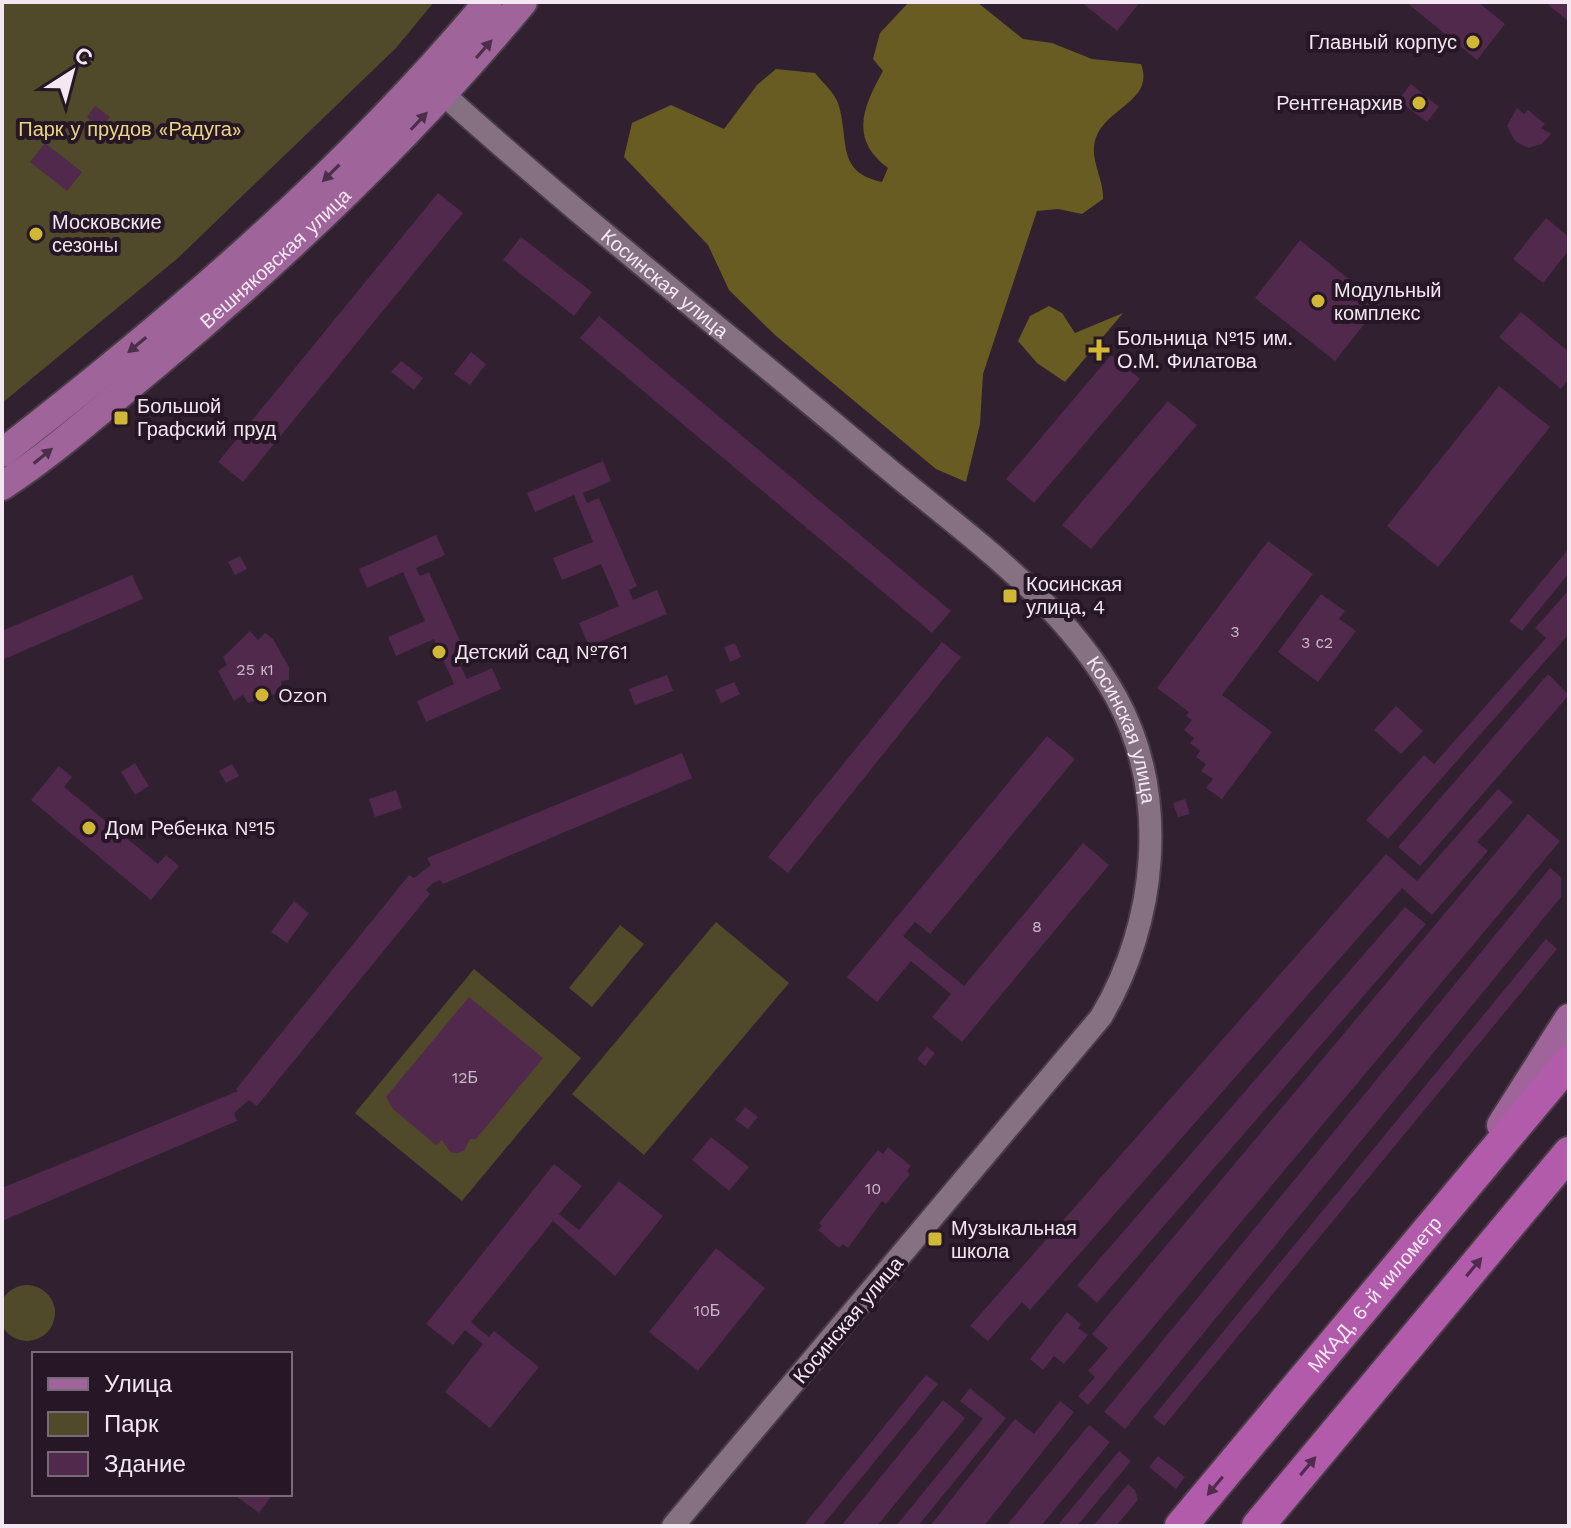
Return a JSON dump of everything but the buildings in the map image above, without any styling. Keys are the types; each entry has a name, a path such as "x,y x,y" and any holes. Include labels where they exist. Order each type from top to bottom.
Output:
{"highway":[{"name":"МКАД, 6-й километр","path":"1181,1526 1569,1062"},
{"path":"1258,1526 1569,1153"}],"main road":[{"name":"Вешняковская улица","path":"434,85 488,2"},
{"name":"Вешняковская улица","path":"2,486 71,434 252,284 434,85 523,2"},
{"name":"Вешняковская улица","path":"2,453 368,154"},
{"path":"1444,1212 1569,1018"}],"street":[{"name":"Косинская улица","path":"434,85 973,540 1062,620 1087,651 1116,697 1142,768 1149,831 1147,900 1126,969 1101,1017 673,1526"}],"green space":[{"name":"Парк у прудов «Радуга»","path":"2,2 434,2 396,48 178,258 2,403"},
{"path":"716,922 789,983 644,1155 572,1094"},
{"path":"620,925 644,944 592,1007 569,988"},
{"path":"474,969 581,1058 462,1201 355,1113"},
{"path":"27,1285 47,1293 55,1313 47,1333 27,1341 7,1333 -1,1313 7,1293"}],"shaded area":[{"path":"909,2 977,2 1023,39 1052,43 1092,59 1141,64 1143,76 1137,94 1104,124 1095,141 1103,199 1082,214 1058,209 1037,211 983,374 980,424 966,482 936,469 775,335 729,290 708,245 624,157 632,123 671,105 724,129 757,85 776,69 815,73 838,103 851,162 857,171 882,182 888,168 868,146 863,122 870,97 883,71 873,59 880,33"},
{"path":"1049,306 1062,313 1075,333 1123,313 1065,382 1037,363 1018,341 1030,316"}],"place":[{"name":"Главный корпус","path":"1473,42"},
{"name":"Рентгенархив","path":"1419,103"},
{"name":"Московские сезоны","path":"36,234"},
{"name":"Модульный комплекс","path":"1318,301"},
{"name":"Больница №15 им. О.М. Филатова","path":"1099,350"},
{"name":"Большой Графский пруд","path":"121,418"},
{"name":"Косинская улица, 4","path":"1010,596"},
{"name":"Детский сад №761","path":"439,652"},
{"name":"Ozon","path":"262,695"},
{"name":"Дом Ребенка №15","path":"89,828"},
{"name":"Музыкальная школа","path":"935,1239"}]}
